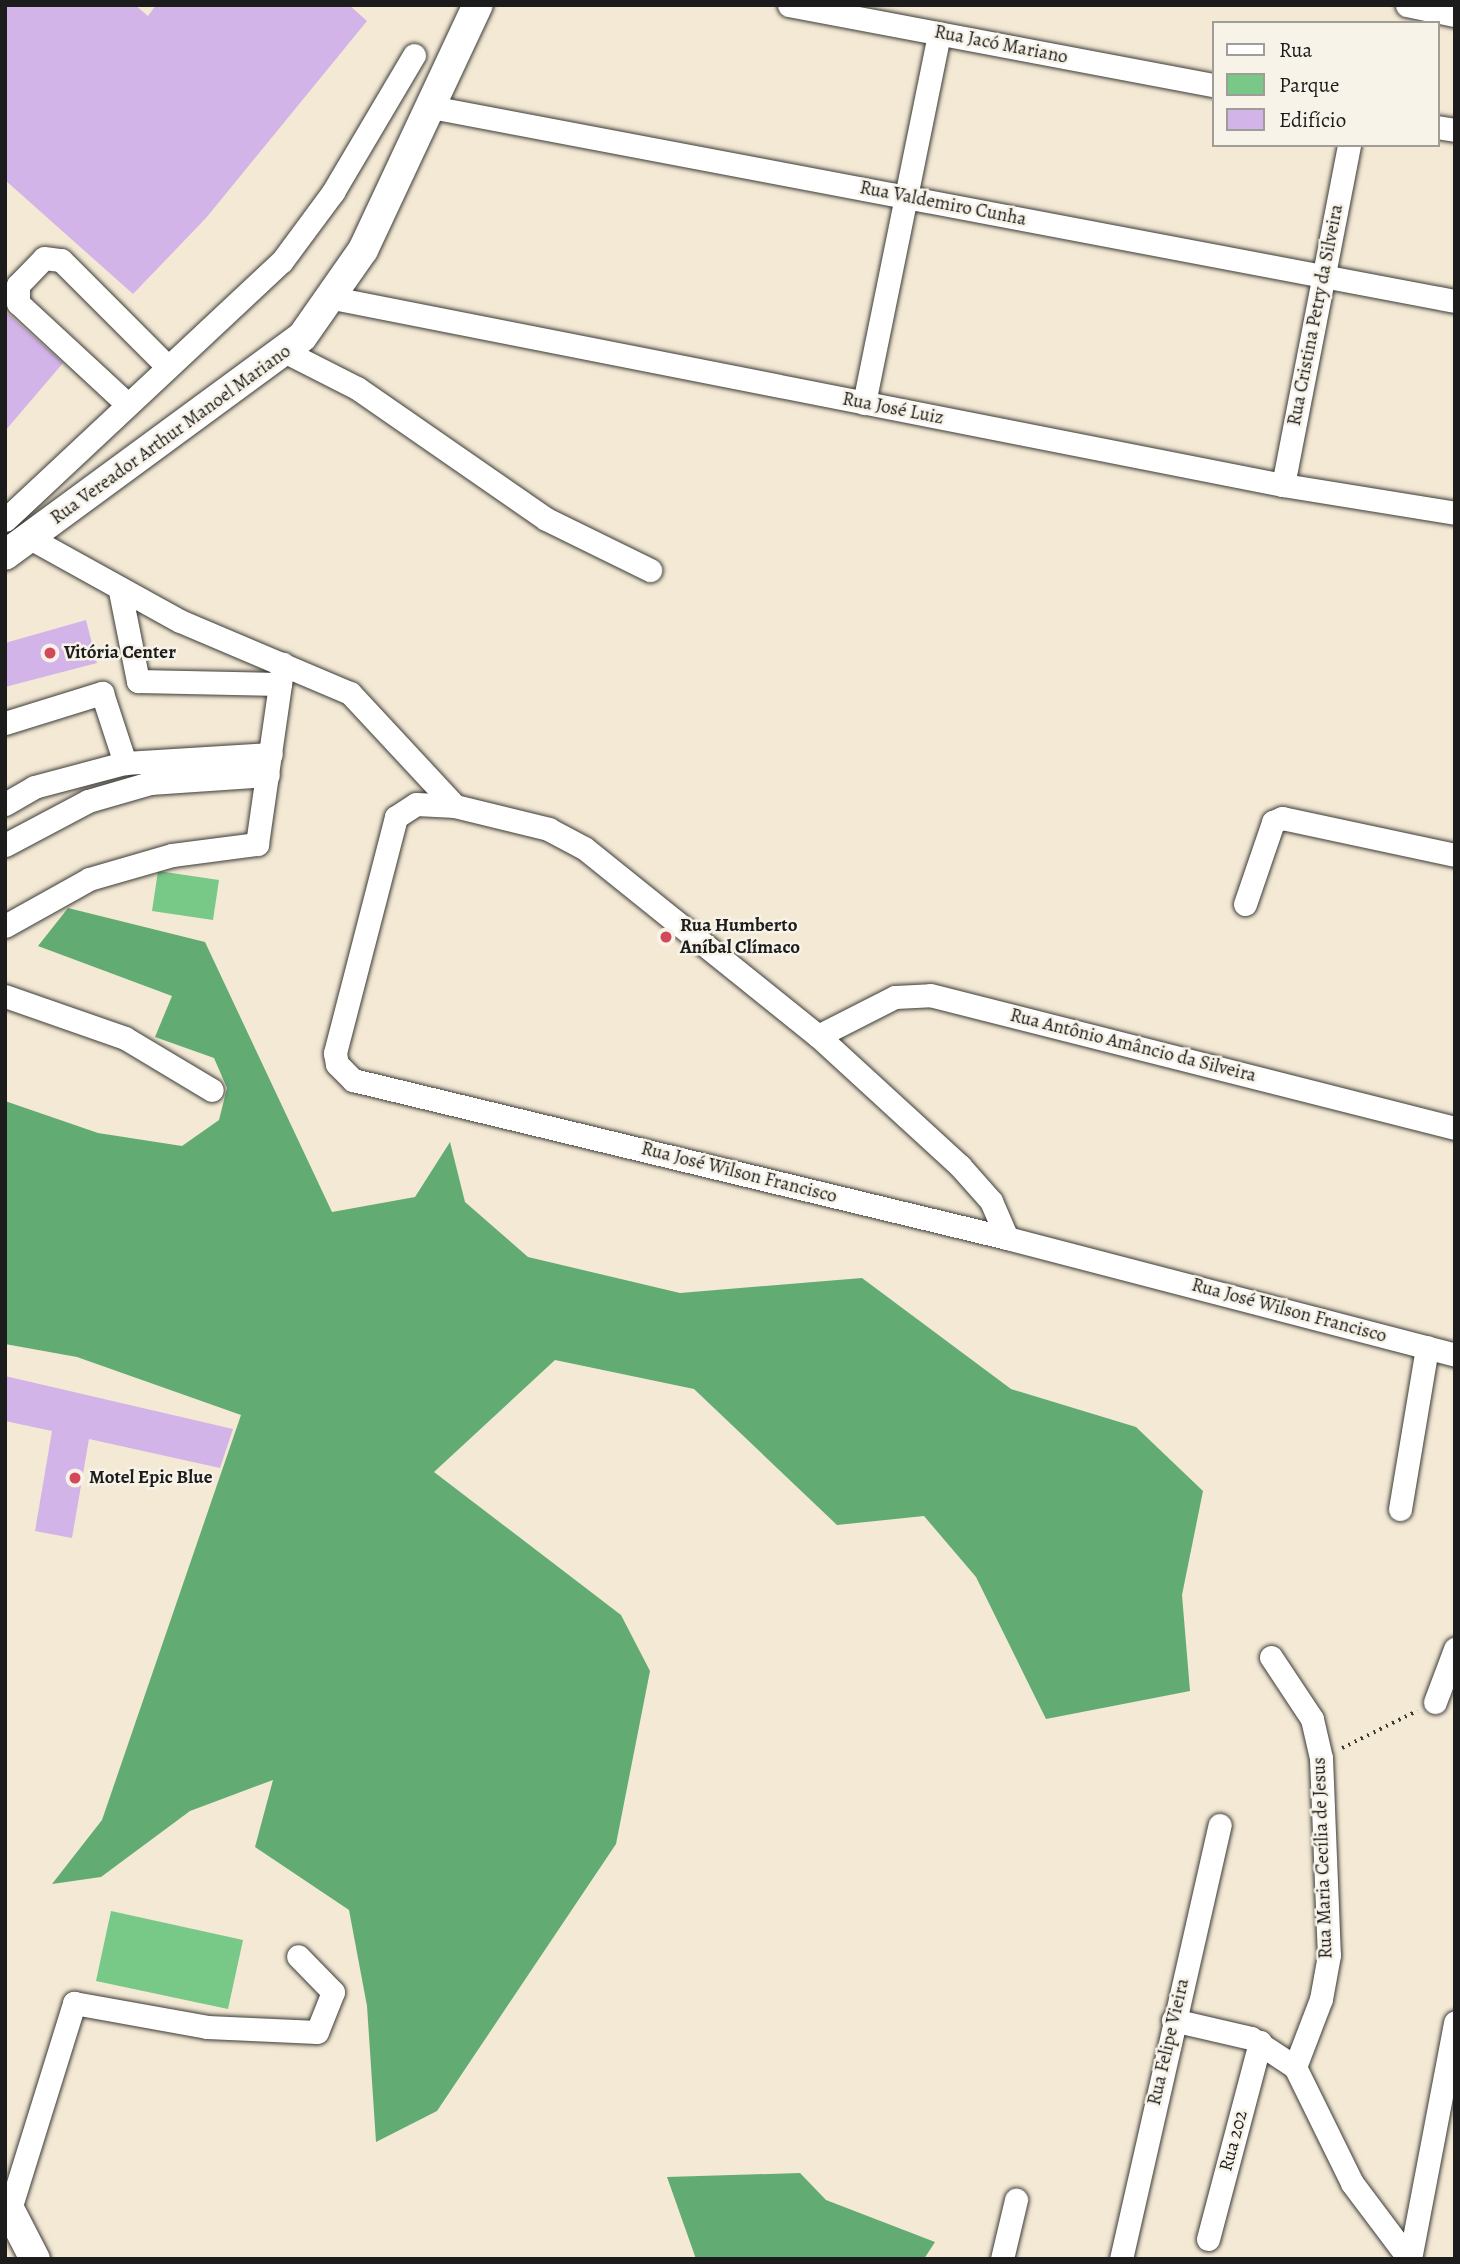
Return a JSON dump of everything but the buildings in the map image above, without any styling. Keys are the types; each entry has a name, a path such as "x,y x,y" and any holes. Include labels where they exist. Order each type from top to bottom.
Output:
{"main road":[{"name":"Rua Vereador Arthur Manoel Mariano","path":"5,555 285,352 332,298 431,107 478,5"},
{"path":"7,2205 35,2259"}],"street":[{"name":"Rua Jacó Mariano","path":"789,5 1212,85"},
{"path":"1407,5 1455,15"},
{"path":"863,403 939,34"},
{"path":"5,520 126,403 282,261 333,192 414,55"},
{"name":"Rua Valdemiro Cunha","path":"431,107 1455,301"},
{"name":"Rua Cristina Petry da Silveira","path":"1283,485 1349,147"},
{"path":"126,403 18,303 18,285 44,258 61,260 168,367"},
{"name":"Rua José Luiz","path":"332,298 1283,485 1455,513"},
{"path":"285,352 357,388 546,519 650,570"},
{"path":"30,538 120,591 281,674"},
{"path":"120,591 138,681 281,674 331,682 365,705 454,806 549,829 584,848 818,1036 977,1184 1007,1238"},
{"path":"5,926 89,879 172,855 257,844 281,674"},
{"path":"5,723 102,693 125,763"},
{"path":"5,804 34,787 125,763 270,764"},
{"path":"5,845 88,801 150,783 270,764"},
{"name":"Rua José Wilson Francisco","path":"454,806 406,808 388,836 335,1053 343,1073 1007,1238 1455,1355"},
{"path":"1245,904 1273,822 1282,818 1455,855"},
{"name":"Rua Antônio Amâncio da Silveira","path":"818,1036 895,997 930,995 1455,1128"},
{"path":"5,996 125,1038 212,1090"},
{"path":"1400,1509 1427,1347"},
{"path":"1436,1702 1455,1649"},
{"name":"Rua Maria Cecília de Jesus","path":"1271,1657 1312,1718 1321,1758 1329,1955 1321,1999 1295,2067"},
{"name":"Rua Felipe Vieira","path":"1121,2259 1173,2020 1220,1825"},
{"path":"7,2205 74,2003 207,2026 317,2032 333,1992 298,1956"},
{"path":"1173,2020 1260,2042 1295,2067 1352,2183 1410,2259"},
{"path":"1410,2259 1455,2022"},
{"name":"Rua 202","path":"1208,2239 1260,2042"},
{"path":"1002,2259 1016,2200"}],"path":[{"path":"1321,1758 1436,1702"}],"green space":[{"path":"158,871 219,880 213,920 152,911"},
{"path":"68,908 205,942 332,1212 415,1197 450,1142 465,1202 528,1257 680,1293 862,1278 1011,1389 1136,1427 1203,1491 1182,1595 1190,1691 1046,1719 976,1577 924,1516 837,1525 694,1389 555,1360 434,1472 621,1615 650,1671 616,1844 437,2111 376,2142 367,2006 349,1910 255,1847 273,1780 190,1811 101,1877 52,1884 102,1820 241,1415 77,1357 5,1344 5,1101 98,1133 182,1146 219,1120 227,1088 214,1058 155,1037 172,996 38,946"},
{"path":"111,1911 243,1940 228,2009 96,1981"},
{"path":"800,2173 826,2200 935,2242 924,2259 696,2259 667,2177"}],"place":[{"name":"Vitória Center","path":"50,653"},
{"name":"Rua Humberto Aníbal Clímaco","path":"666,937"},
{"name":"Motel Epic Blue","path":"75,1478"}]}
